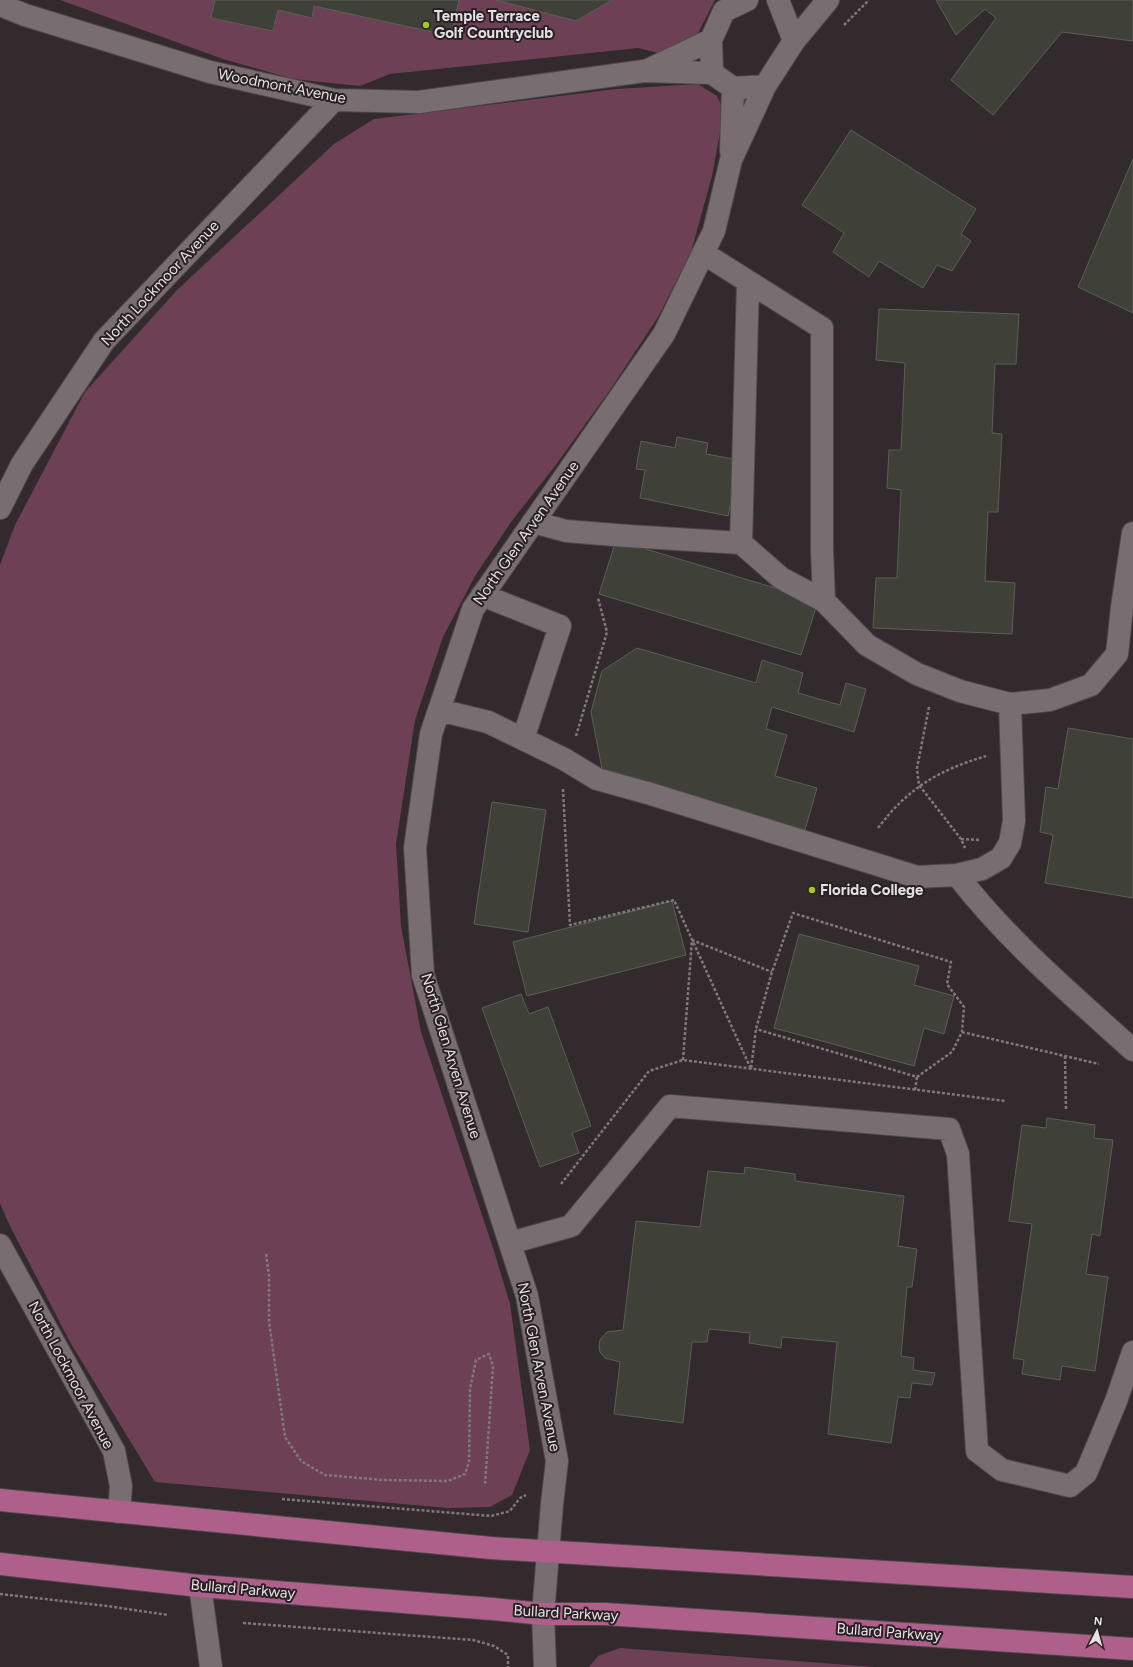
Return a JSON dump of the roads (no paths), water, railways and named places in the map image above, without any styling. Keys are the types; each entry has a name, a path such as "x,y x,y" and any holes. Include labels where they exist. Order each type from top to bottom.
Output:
{"main road":[{"path":"0,1500 491,1548 1133,1587"},
{"name":"Bullard Parkway","path":"0,1564 200,1586 493,1608 542,1614 605,1614 1133,1649"}],"street":[{"path":"747,0 724,6 711,40 712,73 733,88 765,86"},
{"path":"778,0 794,41 828,0"},
{"name":"Woodmont Avenue","path":"0,5 25,15 210,72 334,100 419,102 644,71 712,73"},
{"name":"Woodmont Avenue","path":"644,71 711,40"},
{"name":"North Glen Arven Avenue","path":"545,1667 542,1614 557,1462 527,1296 423,975 415,848 431,734 473,608 664,334 714,231 731,160 765,86 794,41"},
{"name":"North Glen Arven Avenue","path":"731,160 733,88"},
{"name":"North Lockmoor Avenue","path":"0,508 22,464 104,341 334,100"},
{"path":"703,253 822,328 822,550 824,601"},
{"path":"741,543 748,282"},
{"path":"533,522 566,531 741,543 781,578 824,601 867,645 917,674 960,691 1010,704 1050,700 1091,685 1117,654 1122,607 1133,533"},
{"path":"482,595 560,626 523,738"},
{"path":"439,710 488,722 564,759 596,779 651,794 916,877 957,875 982,869 1001,858 1010,842 1014,821 1010,704"},
{"path":"957,875 979,904 1022,950 1133,1050"},
{"path":"510,1243 571,1226 670,1106 949,1129 958,1154 977,1451 1002,1470 1070,1486 1086,1473 1116,1401 1133,1352"},
{"name":"North Lockmoor Avenue","path":"0,1245 114,1452 121,1486 119,1512"},
{"path":"200,1586 212,1667"}],"place":[{"name":"Temple Terrace Golf Countryclub","path":"426,25"},
{"name":"Florida College","path":"812,890"}]}
